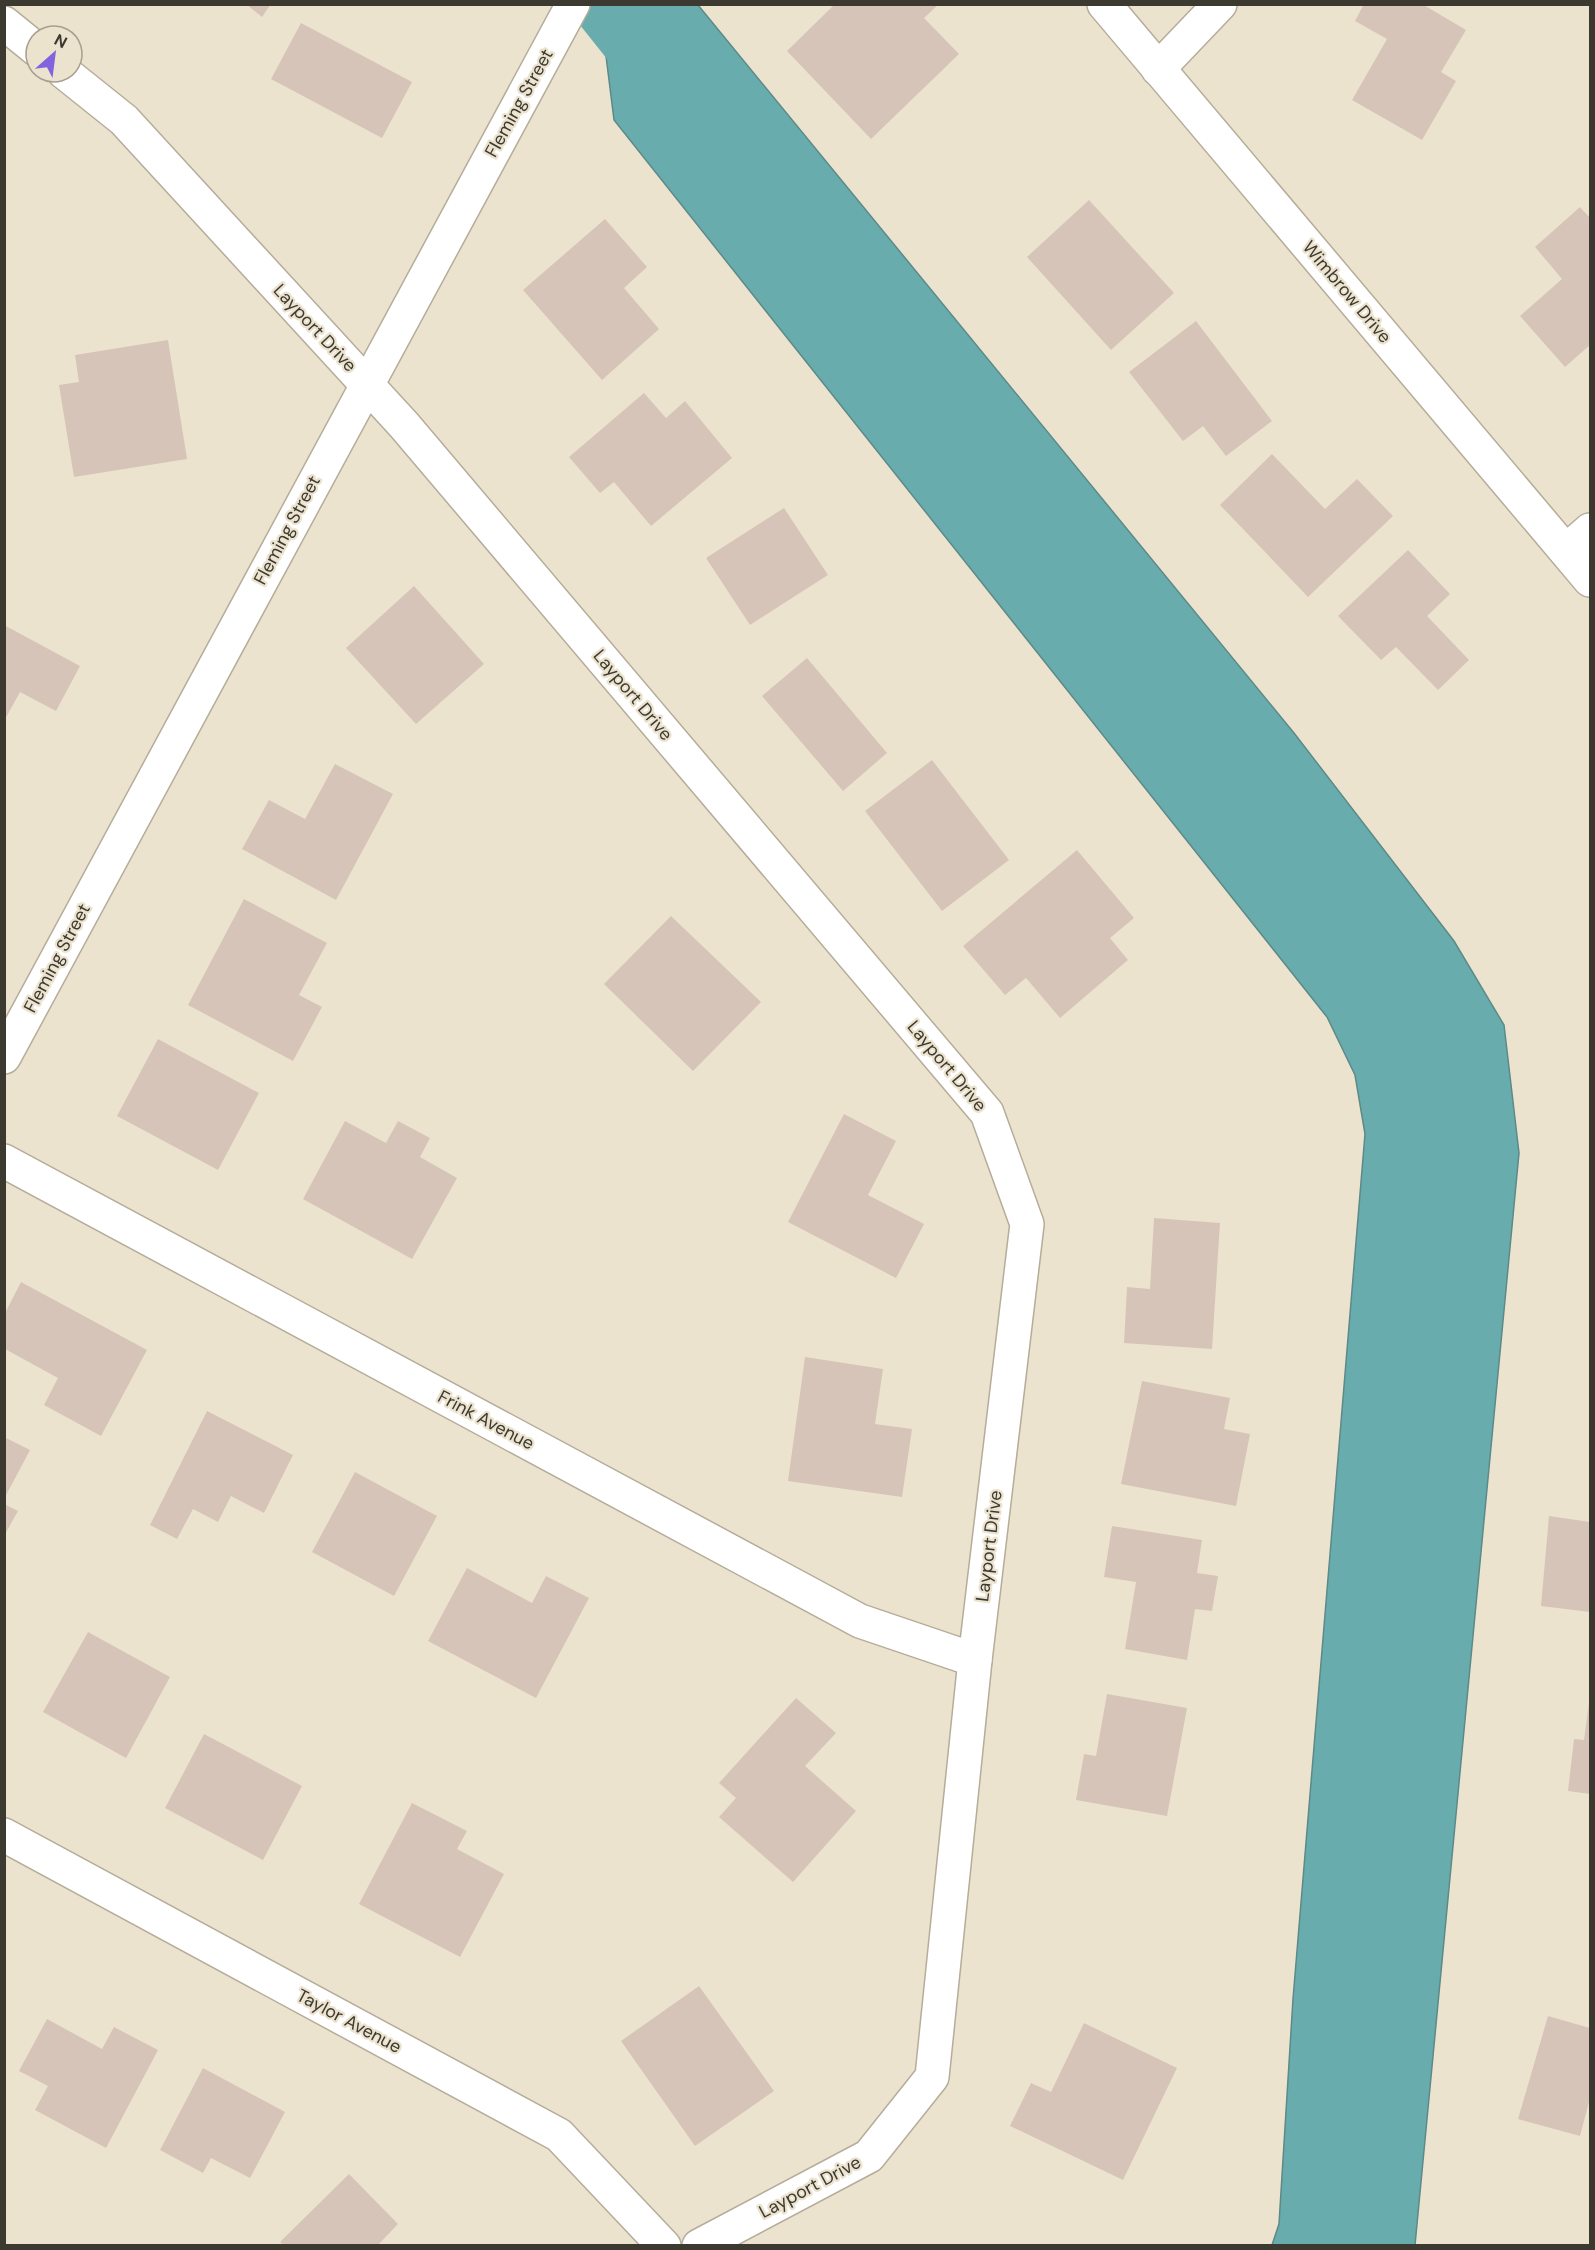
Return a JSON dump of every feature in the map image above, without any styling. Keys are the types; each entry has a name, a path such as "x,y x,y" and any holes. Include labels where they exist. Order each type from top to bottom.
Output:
{"street":[{"name":"Wimbrow Drive","path":"1104,4 1590,580"},
{"path":"1158,69 1220,4"},
{"name":"Fleming Street","path":"4,1057 572,5"},
{"path":"4,24 24,40"},
{"name":"Layport Drive","path":"79,84 124,120 366,383 987,1113 1027,1224 975,1660 932,2077 868,2156 699,2246"},
{"path":"1566,551 1590,530"},
{"name":"Frink Avenue","path":"4,1161 860,1621 975,1660"},
{"name":"Taylor Avenue","path":"4,1835 559,2135 664,2246"}],"water":[{"path":"614,5 698,5 1294,733 1454,941 1504,1025 1519,1153 1415,2245 1272,2245 1279,2224 1293,1999 1365,1134 1355,1075 1327,1017 614,120 602,24"}],"building":[{"path":"246,4 271,4 262,17"},
{"path":"835,4 939,4 924,18 959,54 871,139 787,51"},
{"path":"1364,4 1422,4 1466,30 1441,72 1456,81 1422,140 1352,100 1387,39 1355,21"},
{"path":"301,23 412,82 382,138 271,79"},
{"path":"1089,200 1174,293 1111,350 1027,257"},
{"path":"1580,207 1590,218 1590,345 1565,367 1520,316 1562,279 1535,247"},
{"path":"605,219 647,267 624,288 659,329 602,380 523,290"},
{"path":"1196,321 1272,421 1226,456 1203,426 1183,441 1129,372"},
{"path":"168,340 187,459 74,477 59,385 79,382 75,355"},
{"path":"644,393 666,418 685,401 732,458 651,526 614,482 600,493 569,457"},
{"path":"1272,454 1325,509 1357,479 1393,516 1308,597 1220,505"},
{"path":"784,508 828,575 750,625 706,558"},
{"path":"1408,550 1450,594 1427,616 1469,660 1438,690 1396,647 1381,660 1338,616"},
{"path":"414,586 484,664 416,724 346,648"},
{"path":"4,625 80,666 56,711 20,692 4,721"},
{"path":"807,658 887,753 843,791 762,696"},
{"path":"932,760 1009,860 942,911 865,811"},
{"path":"335,764 393,794 336,900 242,849 269,800 305,819"},
{"path":"1077,850 1134,918 1110,938 1128,960 1060,1018 1026,978 1005,995 963,946"},
{"path":"244,899 327,943 299,995 322,1007 293,1061 188,1005"},
{"path":"671,916 761,1002 693,1071 604,984"},
{"path":"158,1039 259,1093 218,1170 117,1116"},
{"path":"844,1114 896,1141 868,1195 924,1224 896,1278 788,1222"},
{"path":"345,1121 386,1143 398,1121 430,1138 420,1157 457,1178 412,1259 303,1199"},
{"path":"1154,1218 1220,1223 1212,1349 1124,1343 1127,1287 1150,1289"},
{"path":"21,1282 147,1350 101,1436 44,1405 58,1378 5,1349 5,1313"},
{"path":"805,1357 883,1369 875,1424 912,1429 902,1497 788,1481"},
{"path":"1142,1381 1230,1398 1224,1429 1250,1434 1236,1506 1121,1484"},
{"path":"207,1411 293,1455 264,1513 231,1496 218,1522 193,1509 177,1539 150,1525"},
{"path":"4,1437 30,1450 4,1499"},
{"path":"355,1472 437,1516 394,1596 312,1552"},
{"path":"4,1504 18,1511 4,1536"},
{"path":"1549,1516 1590,1522 1590,1612 1541,1606"},
{"path":"1112,1526 1202,1540 1197,1573 1218,1576 1212,1611 1195,1609 1187,1660 1125,1649 1136,1582 1104,1577"},
{"path":"467,1568 532,1603 546,1576 589,1598 536,1698 428,1641"},
{"path":"88,1632 170,1677 126,1758 43,1712"},
{"path":"1107,1694 1187,1708 1167,1816 1076,1800 1084,1754 1096,1756"},
{"path":"796,1698 836,1733 805,1766 856,1811 793,1882 719,1817 736,1798 719,1783"},
{"path":"1589,1703 1590,1794 1568,1791 1574,1739 1584,1740"},
{"path":"204,1734 302,1786 263,1860 165,1808"},
{"path":"412,1803 467,1831 457,1849 504,1874 460,1957 359,1904"},
{"path":"699,1986 774,2091 695,2146 621,2041"},
{"path":"1548,2016 1590,2028 1590,2098 1580,2136 1518,2119"},
{"path":"47,2019 102,2049 114,2027 158,2050 106,2148 35,2110 48,2086 19,2071"},
{"path":"1084,2023 1177,2068 1123,2180 1010,2126 1031,2083 1051,2092"},
{"path":"203,2068 285,2112 250,2178 211,2158 203,2173 160,2150"},
{"path":"349,2174 398,2224 377,2246 284,2246 280,2242"}],"waterway":[{"path":"592,4 643,68"}]}
